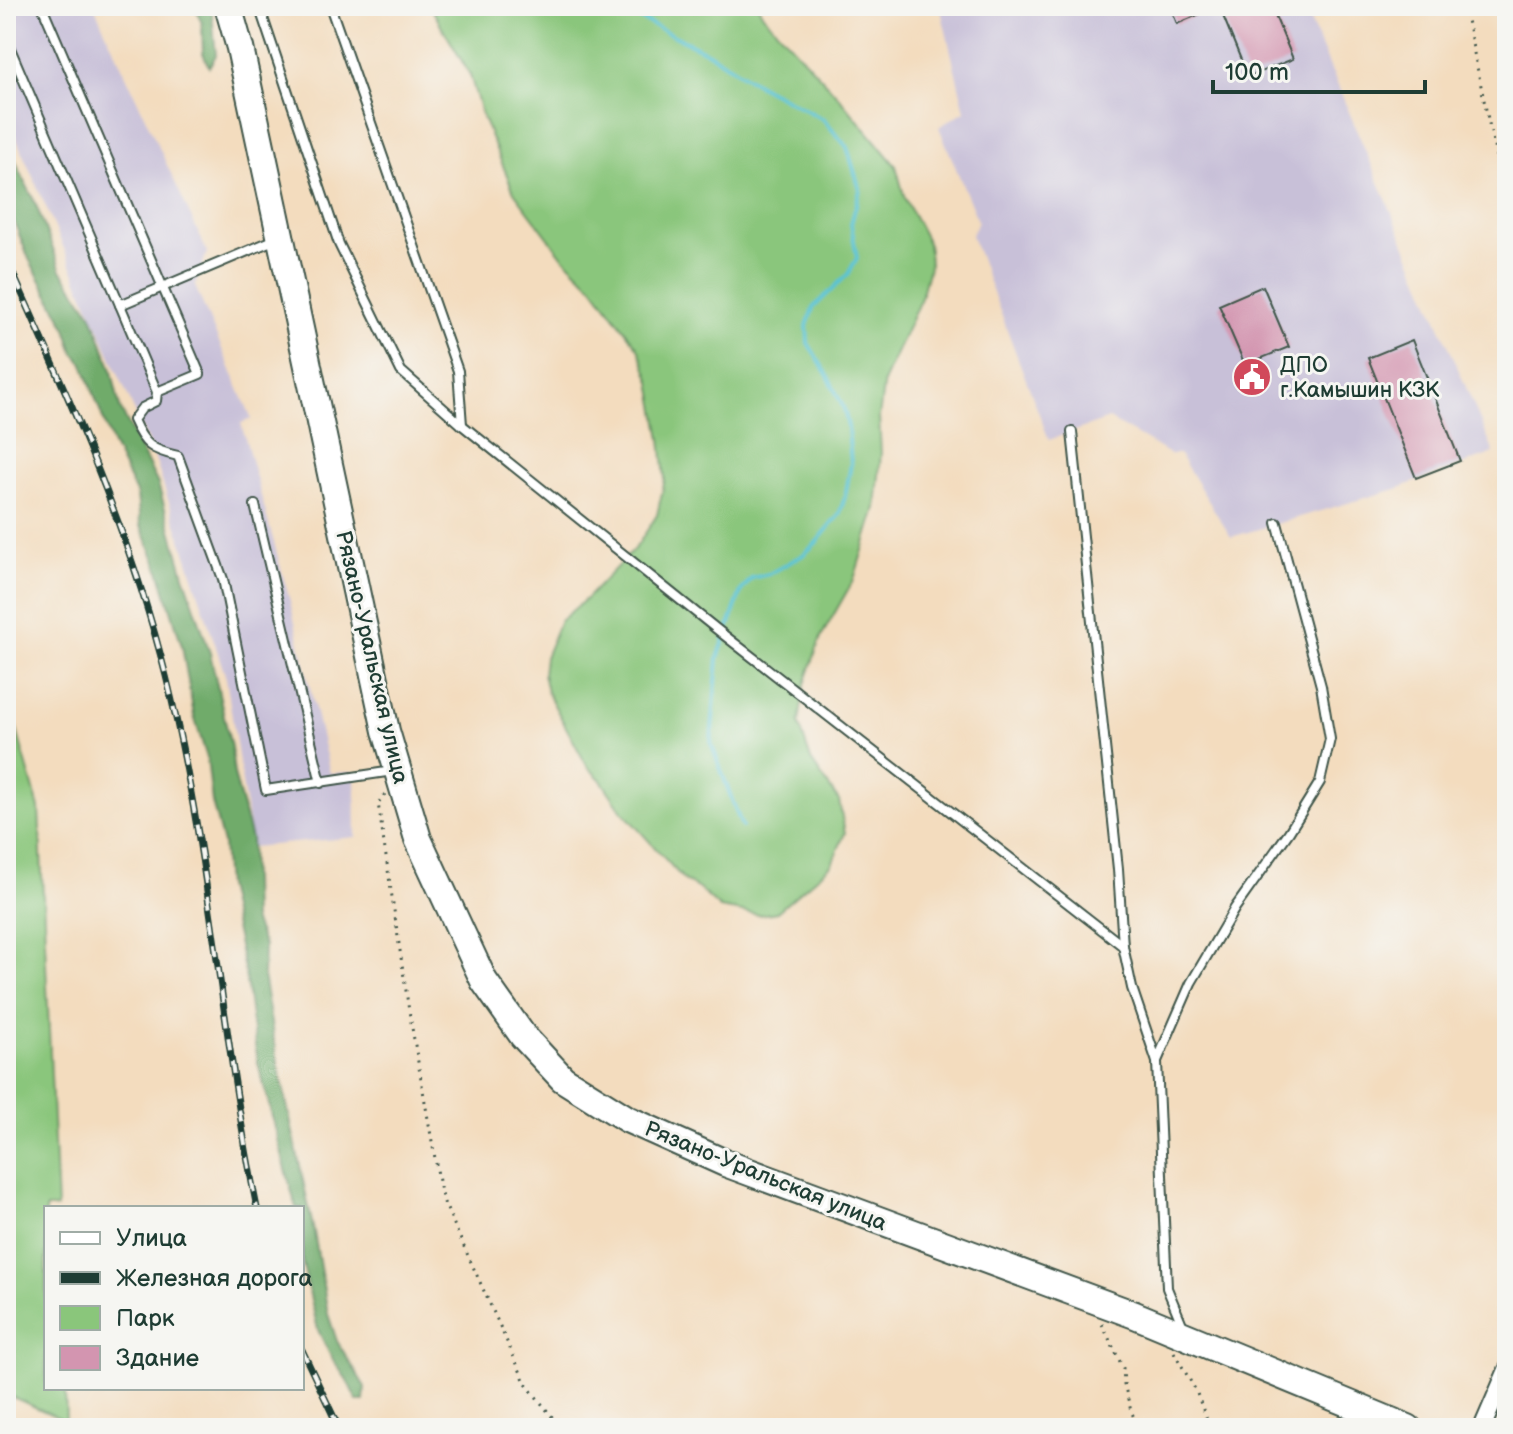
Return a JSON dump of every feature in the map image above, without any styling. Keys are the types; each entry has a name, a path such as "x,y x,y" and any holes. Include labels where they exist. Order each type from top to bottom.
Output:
{"main road":[{"name":"Рязано-Уральская улица","path":"228,6 281,237 382,716 398,772 418,839 484,981 523,1036 563,1079 627,1119 725,1163 1089,1298 1180,1344 1408,1428"}],"street":[{"path":"1482,1428 1507,1370"}],"lane":[{"path":"42,6 200,374 157,392"},
{"path":"259,6 339,244 401,371 462,425 1123,946"},
{"path":"330,6 458,371 462,425"},
{"path":"6,39 157,392 156,401 142,408 133,420 142,441 160,452 178,456 223,579 266,790 398,772"},
{"path":"120,305 281,237"},
{"path":"1072,432 1118,869 1123,946 1132,988 1157,1062 1167,1288 1180,1344"},
{"path":"255,505 321,783"},
{"path":"1157,1062 1191,983 1235,908 1320,782 1330,739 1321,686 1277,523"}],"path":[{"path":"1464,6 1507,208"},
{"path":"398,772 378,803 409,1011 442,1198 526,1384 561,1428"},
{"path":"1089,1298 1123,1368 1131,1411 1139,1428"},
{"path":"1180,1344 1210,1428"}],"shaded area":[{"path":"6,6 94,6 207,252 195,286 252,419 241,423 290,601 330,773 355,772 356,837 252,847 226,678 154,456 6,115"},
{"path":"940,6 1304,6 1494,453 1396,489 1231,537 1179,454 1170,454 1109,419 1049,440 971,235 978,222 939,127 965,111"}],"green space":[{"path":"195,6 211,6 216,55 209,67 203,53 202,24"},
{"path":"430,6 758,6 896,166 905,199 928,243 930,264 921,298 884,380 879,417 881,453 876,508 854,579 821,637 804,687 799,724 811,760 839,801 845,833 832,864 777,912 759,915 720,908 684,880 622,811 587,766 547,692 543,674 545,657 560,621 637,546 657,515 665,479 661,439 651,382 638,348 593,287 563,257 514,192 482,116 470,75"},
{"path":"6,141 36,205 61,270 92,315 111,367 120,408 158,484 210,653 234,774 251,839 253,920 264,946 263,975 276,1053 328,1314 337,1341 365,1387 364,1401 357,1401 318,1330 304,1270 304,1206 295,1206 257,1059 207,758 194,716 182,646 157,564 140,524 137,495 112,443 83,364 74,353 65,325 29,259 6,202"},
{"path":"6,692 39,808 57,1206 44,1206 44,1390 65,1390 66,1421 6,1394"}],"building":[{"path":"1170,6 1205,6 1207,11 1177,24"},
{"path":"1219,6 1271,6 1293,59 1248,77"},
{"path":"1263,286 1289,347 1245,365 1219,305"},
{"path":"1412,340 1460,461 1416,478 1368,358"}],"waterway":[{"path":"614,6 707,52 757,84 823,119 847,147 860,190 851,224 857,258 848,274 813,308 807,326 808,343 844,409 851,464 845,497 839,515 803,555 769,574 752,578 741,591 718,658 711,743 742,827"}],"railway":[{"path":"6,258 74,412 115,515 166,676 194,808 257,1206"},
{"path":"304,1354 339,1428"}],"place":[{"name":"ДПО г.Камышин КЗК","path":"1252,377"}]}
